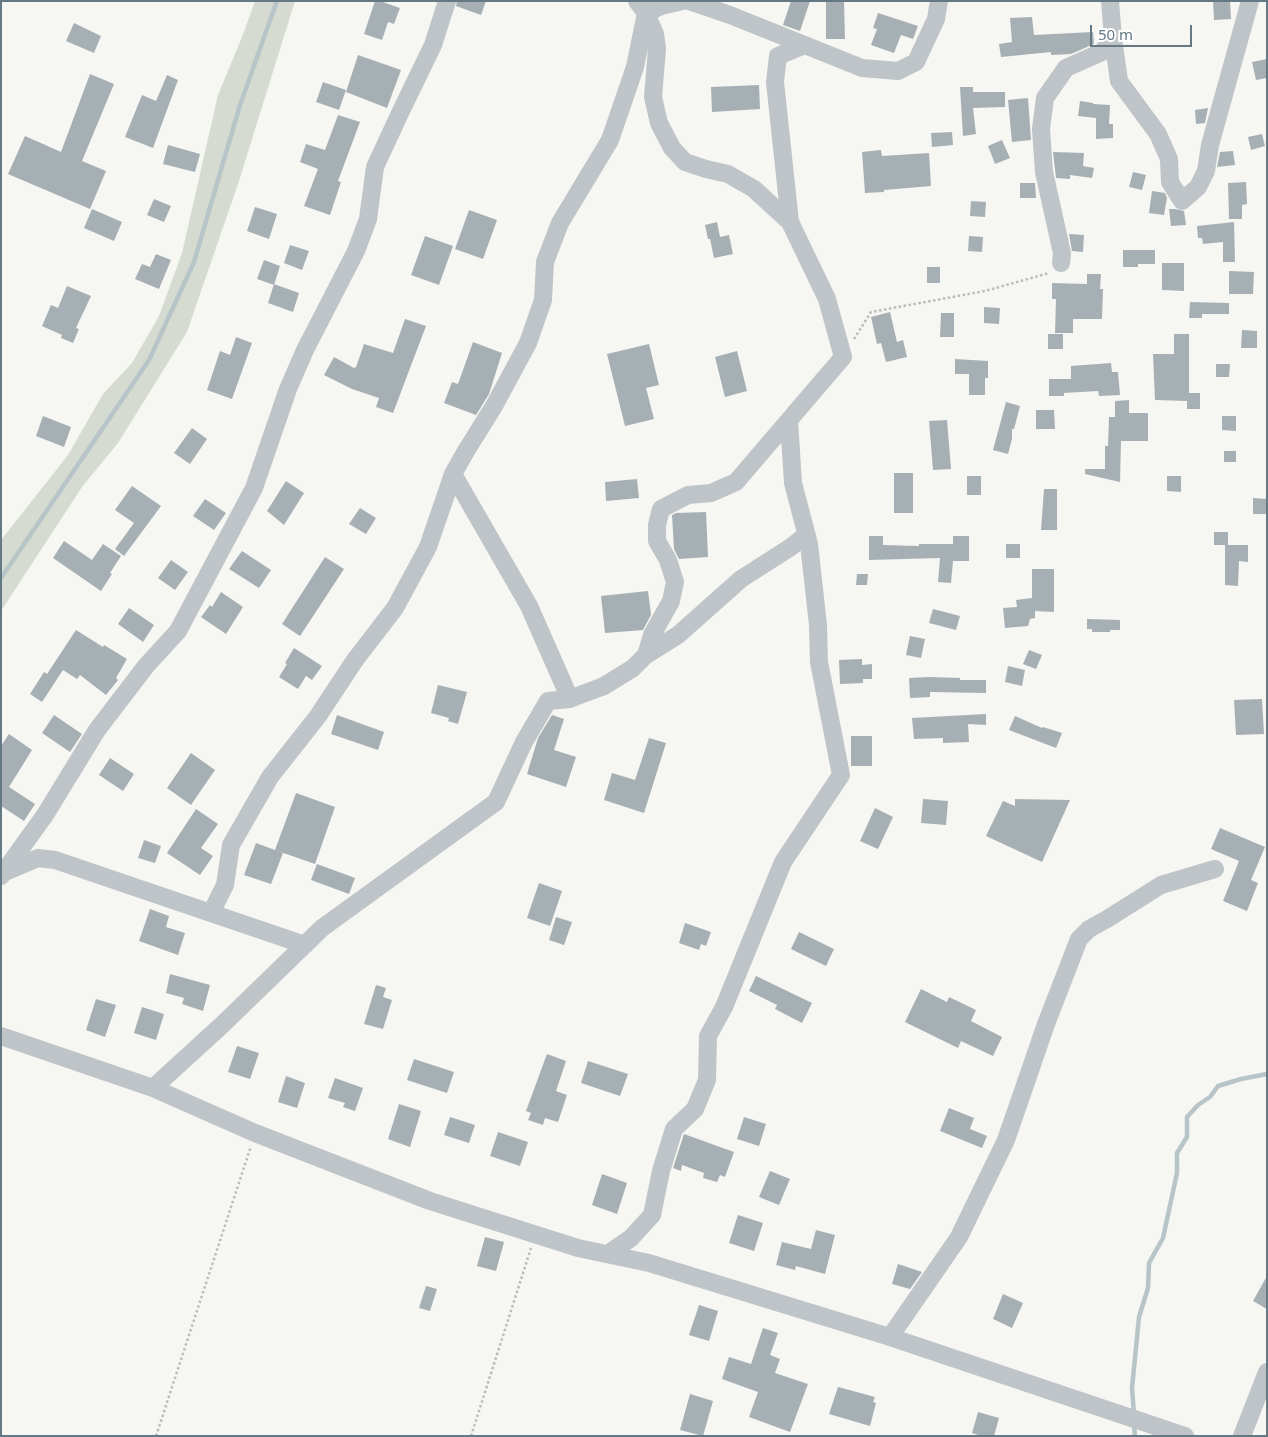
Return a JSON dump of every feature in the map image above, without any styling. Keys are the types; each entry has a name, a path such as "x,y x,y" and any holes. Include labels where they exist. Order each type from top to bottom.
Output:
{"street":[{"path":"3,874 45,815 97,730 146,666 178,631 254,488 288,389 305,350 356,252 368,219 375,167 400,111 434,45 447,1"},
{"path":"642,7 661,6 683,1"},
{"path":"689,1 730,15 862,68 898,71 916,62 936,18 939,1"},
{"path":"1110,1 1112,38 1119,82 1158,134 1169,159 1170,182 1182,201 1198,187 1206,170 1210,145 1250,1"},
{"path":"211,913 225,885 231,845 270,776 318,716 354,660 395,608 428,547 453,474 494,406 528,343 543,300 545,262 560,223 610,140 635,67 642,7"},
{"path":"642,7 656,34 657,50 653,97 659,124 672,148 685,162 728,174 754,189 790,222"},
{"path":"1061,263 1062,253 1044,172 1040,129 1045,98 1066,68 1102,52 1112,38"},
{"path":"646,655 652,635 671,601 675,582 668,560 657,541 657,524 661,509 688,496 711,493 736,482 842,357 827,298 790,222 775,82 778,56 805,45"},
{"path":"608,1254 631,1238 652,1216 661,1171 674,1129 695,1109 707,1080 708,1036 724,1007 783,862 841,775 819,662 817,616 806,535 793,482 789,420"},
{"path":"453,474 529,606 570,700"},
{"path":"153,1088 222,1025 322,928 496,802 524,742 548,701 570,700 611,681 633,668 646,655 678,635 741,580 806,535"},
{"path":"3,874 38,858 55,860 305,945"},
{"path":"890,1337 959,1237 1006,1140 1046,1024 1079,939 1089,929 1107,920 1161,885 1215,869"},
{"path":"1,1036 153,1088 255,1133 430,1201 578,1248 649,1263 890,1337 1184,1436"},
{"path":"1242,1436 1267,1372"}],"path":[{"path":"842,357 870,312 985,291 1056,271 1061,263"},
{"path":"156,1436 255,1133"},
{"path":"471,1436 535,1234"}],"shaded area":[{"path":"255,1 295,1 239,181 187,332 118,443 82,487 1,611 1,540 68,455 103,394 132,363 159,316 182,253 218,95"}],"building":[{"path":"375,1 400,8 394,24 388,22 382,40 364,34"},
{"path":"457,1 486,1 481,15 456,6"},
{"path":"791,1 810,1 800,31 783,25"},
{"path":"826,1 844,1 845,39 826,39"},
{"path":"1213,1 1230,1 1231,19 1214,20"},
{"path":"878,13 918,26 913,39 901,35 894,53 871,45 877,29 873,28"},
{"path":"1032,17 1034,35 1093,32 1094,44 1071,54 1051,55 1051,52 1001,57 999,44 1012,42 1010,18"},
{"path":"74,23 101,36 94,53 66,41"},
{"path":"358,55 401,70 387,108 346,92"},
{"path":"1267,59 1267,78 1256,80 1252,62"},
{"path":"90,74 114,84 82,161 106,171 90,209 8,174 25,136 61,152"},
{"path":"167,75 178,80 153,148 125,137 142,95 156,101"},
{"path":"323,82 346,90 339,110 316,102"},
{"path":"759,85 760,109 712,112 711,87"},
{"path":"960,87 973,87 973,92 1005,92 1005,107 973,108 976,134 963,136"},
{"path":"1028,98 1031,140 1012,142 1008,100"},
{"path":"1080,101 1110,105 1109,124 1113,124 1113,138 1096,139 1096,118 1078,116"},
{"path":"1208,108 1205,123 1196,124 1195,110"},
{"path":"338,115 360,122 338,181 341,182 330,215 304,206 318,169 300,162 306,144 325,150"},
{"path":"952,132 953,145 932,147 931,133"},
{"path":"1262,134 1265,146 1251,150 1248,137"},
{"path":"1002,140 1010,158 995,164 988,146"},
{"path":"168,145 200,154 195,172 163,164"},
{"path":"881,150 882,156 929,153 931,186 865,193 862,152"},
{"path":"1233,151 1235,165 1217,167 1220,152"},
{"path":"1053,152 1084,153 1083,166 1094,168 1092,178 1070,175 1070,179 1056,178"},
{"path":"1133,172 1146,175 1142,190 1129,187"},
{"path":"1246,182 1247,204 1242,205 1242,219 1229,219 1228,183"},
{"path":"1020,183 1035,183 1036,198 1020,198"},
{"path":"1152,191 1165,193 1167,198 1164,215 1149,213"},
{"path":"154,199 171,206 164,222 147,215"},
{"path":"971,201 986,202 985,217 970,216"},
{"path":"255,207 277,214 269,239 247,231"},
{"path":"92,209 122,222 114,241 84,228"},
{"path":"1169,209 1184,211 1186,225 1171,226"},
{"path":"469,210 497,220 483,259 455,249"},
{"path":"717,222 720,237 729,235 733,254 714,258 705,225"},
{"path":"1234,222 1235,262 1223,262 1223,242 1203,244 1202,238 1198,238 1197,226"},
{"path":"1069,234 1084,235 1083,252 1072,251"},
{"path":"425,236 453,246 439,285 411,275"},
{"path":"969,236 983,237 982,252 968,251"},
{"path":"290,245 309,251 302,270 284,263"},
{"path":"1123,250 1155,250 1155,264 1138,264 1138,267 1123,267"},
{"path":"156,254 171,260 159,289 135,279 142,264 150,267"},
{"path":"264,260 280,266 274,285 257,279"},
{"path":"1162,263 1184,263 1184,291 1162,290"},
{"path":"927,267 940,267 940,283 927,283"},
{"path":"1229,271 1254,272 1253,294 1229,294"},
{"path":"1087,274 1101,274 1100,289 1103,289 1102,319 1073,319 1073,333 1055,333 1056,299 1052,299 1052,283 1087,284"},
{"path":"274,284 299,293 293,312 268,303"},
{"path":"67,286 91,296 76,328 79,329 73,343 61,338 62,335 42,326 51,305 58,308"},
{"path":"1190,302 1229,303 1229,314 1202,314 1202,318 1189,318"},
{"path":"984,307 1000,308 999,324 984,323"},
{"path":"890,312 897,342 903,340 907,357 886,362 881,343 877,344 871,317"},
{"path":"941,313 954,313 954,337 940,337"},
{"path":"405,319 426,326 393,413 376,407 379,398 352,389 324,375 334,357 354,368 356,367 364,344 393,353"},
{"path":"1242,330 1257,331 1257,348 1241,348"},
{"path":"1048,334 1063,334 1063,349 1048,349"},
{"path":"1174,334 1189,334 1189,393 1200,393 1200,409 1187,409 1187,401 1155,400 1153,354 1174,354"},
{"path":"236,337 252,343 232,399 207,390 220,351 230,355"},
{"path":"473,342 502,353 489,394 476,415 444,403 452,382 458,384"},
{"path":"649,344 659,385 646,388 654,419 625,426 607,354"},
{"path":"737,351 747,391 725,397 715,357"},
{"path":"955,359 988,361 985,395 969,395 969,374 955,374"},
{"path":"1111,363 1112,372 1118,372 1120,395 1099,396 1098,391 1064,393 1064,396 1049,396 1049,379 1071,379 1071,366"},
{"path":"1216,364 1230,364 1229,377 1216,377"},
{"path":"1129,400 1129,413 1148,413 1148,441 1121,441 1120,482 1085,474 1085,469 1105,469 1105,446 1108,446 1109,417 1115,417 1115,401"},
{"path":"1006,402 1020,406 1014,429 1012,429 1012,439 1008,454 993,450"},
{"path":"1036,410 1054,410 1055,429 1036,429"},
{"path":"43,416 71,427 64,447 36,436"},
{"path":"1222,416 1236,416 1236,431 1222,430"},
{"path":"947,420 951,469 933,470 929,421"},
{"path":"192,428 207,439 190,464 174,453"},
{"path":"1224,451 1236,451 1236,462 1224,462"},
{"path":"894,473 913,473 913,513 894,513"},
{"path":"967,476 981,476 981,495 967,495"},
{"path":"1167,476 1181,476 1181,492 1167,491"},
{"path":"637,479 639,498 606,501 605,482"},
{"path":"286,481 304,493 284,525 267,511"},
{"path":"132,486 161,506 124,556 115,549 134,523 115,510"},
{"path":"1044,489 1057,489 1057,530 1041,530"},
{"path":"1253,498 1267,499 1267,514 1253,514"},
{"path":"205,499 226,513 214,530 193,516"},
{"path":"360,508 376,518 366,534 349,524"},
{"path":"706,512 708,557 679,559 674,549 672,515 676,513"},
{"path":"1214,532 1228,532 1228,545 1248,545 1248,562 1239,561 1238,586 1225,585 1225,545 1214,545"},
{"path":"869,536 883,536 883,545 919,546 919,544 953,544 953,536 969,536 969,561 953,561 951,583 938,582 940,558 869,560"},
{"path":"64,541 92,560 103,544 121,556 101,591 53,558"},
{"path":"1006,544 1020,544 1020,558 1006,558"},
{"path":"242,551 271,570 259,588 229,569"},
{"path":"325,557 344,569 300,636 282,624"},
{"path":"171,560 188,572 175,590 158,578"},
{"path":"1032,569 1054,569 1054,612 1035,611 1035,618 1030,619 1028,626 1005,628 1003,608 1017,607 1016,600 1032,598"},
{"path":"857,574 868,574 867,585 856,585"},
{"path":"648,591 651,615 643,630 605,633 601,596"},
{"path":"221,592 243,607 226,634 201,617 210,605 212,607"},
{"path":"129,608 154,625 143,642 118,624"},
{"path":"933,609 960,616 956,630 929,623"},
{"path":"1087,619 1120,620 1120,630 1092,632 1092,629 1087,629"},
{"path":"76,630 127,659 116,678 118,680 106,695 80,675 77,679 63,670 42,702 30,694 44,672 47,674"},
{"path":"910,636 925,639 921,658 906,655"},
{"path":"294,648 322,666 312,680 306,676 298,689 279,677"},
{"path":"1029,650 1042,655 1036,669 1023,664"},
{"path":"862,659 862,665 872,664 872,679 863,679 863,683 840,684 839,660"},
{"path":"1008,666 1025,670 1022,686 1005,682"},
{"path":"929,677 986,680 986,693 930,692 930,697 910,698 909,678"},
{"path":"438,685 467,692 458,724 448,721 449,718 431,713"},
{"path":"1262,699 1264,734 1236,735 1234,700"},
{"path":"986,714 986,725 968,724 969,742 943,743 943,738 914,739 912,718"},
{"path":"54,715 82,734 70,752 42,733"},
{"path":"337,715 384,732 378,750 331,734"},
{"path":"552,715 564,719 554,750 576,757 566,787 527,774 538,738"},
{"path":"1015,716 1042,728 1062,733 1056,748 1009,730"},
{"path":"9,734 32,750 9,787 35,804 24,821 1,806 1,746"},
{"path":"851,736 872,736 872,766 851,766"},
{"path":"649,738 666,743 644,813 604,800 612,773 635,780"},
{"path":"191,753 215,770 191,805 167,788"},
{"path":"110,758 134,774 123,791 99,775"},
{"path":"296,793 335,807 315,864 275,850"},
{"path":"923,799 948,801 946,825 921,823"},
{"path":"1015,799 1070,800 1042,862 986,836 1003,801 1015,806"},
{"path":"875,808 893,817 878,849 860,841"},
{"path":"196,809 218,824 201,848 213,856 200,875 167,853"},
{"path":"1220,828 1265,847 1251,880 1258,883 1247,911 1223,901 1239,861 1211,849"},
{"path":"144,840 161,846 155,863 138,858"},
{"path":"256,843 283,853 271,884 244,875"},
{"path":"317,864 355,878 349,894 311,880"},
{"path":"539,883 562,891 550,926 527,918"},
{"path":"150,909 169,916 166,927 185,933 178,955 139,941"},
{"path":"556,917 572,922 564,945 549,940"},
{"path":"685,923 711,932 706,946 701,944 699,950 679,943"},
{"path":"799,932 834,949 826,966 791,949"},
{"path":"170,974 210,985 203,1011 182,1004 184,998 166,993"},
{"path":"756,976 812,1003 802,1023 775,1009 777,1005 749,991"},
{"path":"376,985 386,988 383,997 392,1000 383,1029 364,1024"},
{"path":"921,989 947,1002 949,997 976,1010 971,1021 1002,1037 993,1056 961,1041 958,1048 905,1022"},
{"path":"96,999 116,1005 105,1037 86,1030"},
{"path":"142,1007 164,1014 156,1040 134,1033"},
{"path":"237,1046 259,1053 250,1079 228,1072"},
{"path":"547,1054 566,1061 556,1091 567,1095 558,1122 545,1118 543,1125 528,1120 531,1113 526,1111"},
{"path":"414,1059 454,1072 447,1093 407,1080"},
{"path":"588,1061 628,1074 620,1096 581,1083"},
{"path":"286,1076 305,1083 297,1108 278,1102"},
{"path":"335,1078 363,1088 355,1111 343,1107 345,1103 328,1098"},
{"path":"399,1104 421,1111 410,1147 388,1139"},
{"path":"949,1108 974,1118 970,1129 987,1136 982,1148 940,1131"},
{"path":"450,1117 475,1125 469,1143 444,1135"},
{"path":"744,1117 766,1124 759,1146 737,1139"},
{"path":"498,1132 528,1142 520,1166 490,1156"},
{"path":"684,1134 734,1152 725,1177 720,1175 717,1182 703,1178 704,1173 682,1165 681,1171 673,1168"},
{"path":"770,1171 790,1179 779,1205 759,1197"},
{"path":"602,1174 627,1183 617,1214 592,1205"},
{"path":"738,1215 763,1223 754,1251 729,1243"},
{"path":"816,1230 835,1235 825,1274 796,1266 795,1270 776,1265 782,1242 811,1249"},
{"path":"485,1237 504,1242 496,1271 477,1266"},
{"path":"898,1264 922,1272 910,1289 892,1284"},
{"path":"1267,1276 1267,1309 1253,1301"},
{"path":"426,1286 437,1289 430,1311 419,1308"},
{"path":"1003,1294 1023,1303 1012,1328 993,1319"},
{"path":"699,1305 718,1311 709,1341 689,1335"},
{"path":"763,1328 778,1333 770,1355 780,1359 775,1373 808,1384 790,1432 749,1417 758,1392 722,1379 729,1357 751,1364"},
{"path":"838,1387 875,1397 873,1402 876,1403 870,1426 829,1414"},
{"path":"690,1394 713,1401 703,1436 680,1430"},
{"path":"978,1412 999,1418 994,1436 981,1436 972,1433"}],"waterway":[{"path":"1,578 149,360 194,262 240,105 277,1"},
{"path":"1134,1414 1132,1388 1139,1317 1148,1288 1149,1263 1163,1238 1177,1173 1177,1153 1187,1137 1187,1117 1198,1105 1210,1097 1218,1086 1267,1074"},
{"path":"1134,1425 1135,1436"}]}
